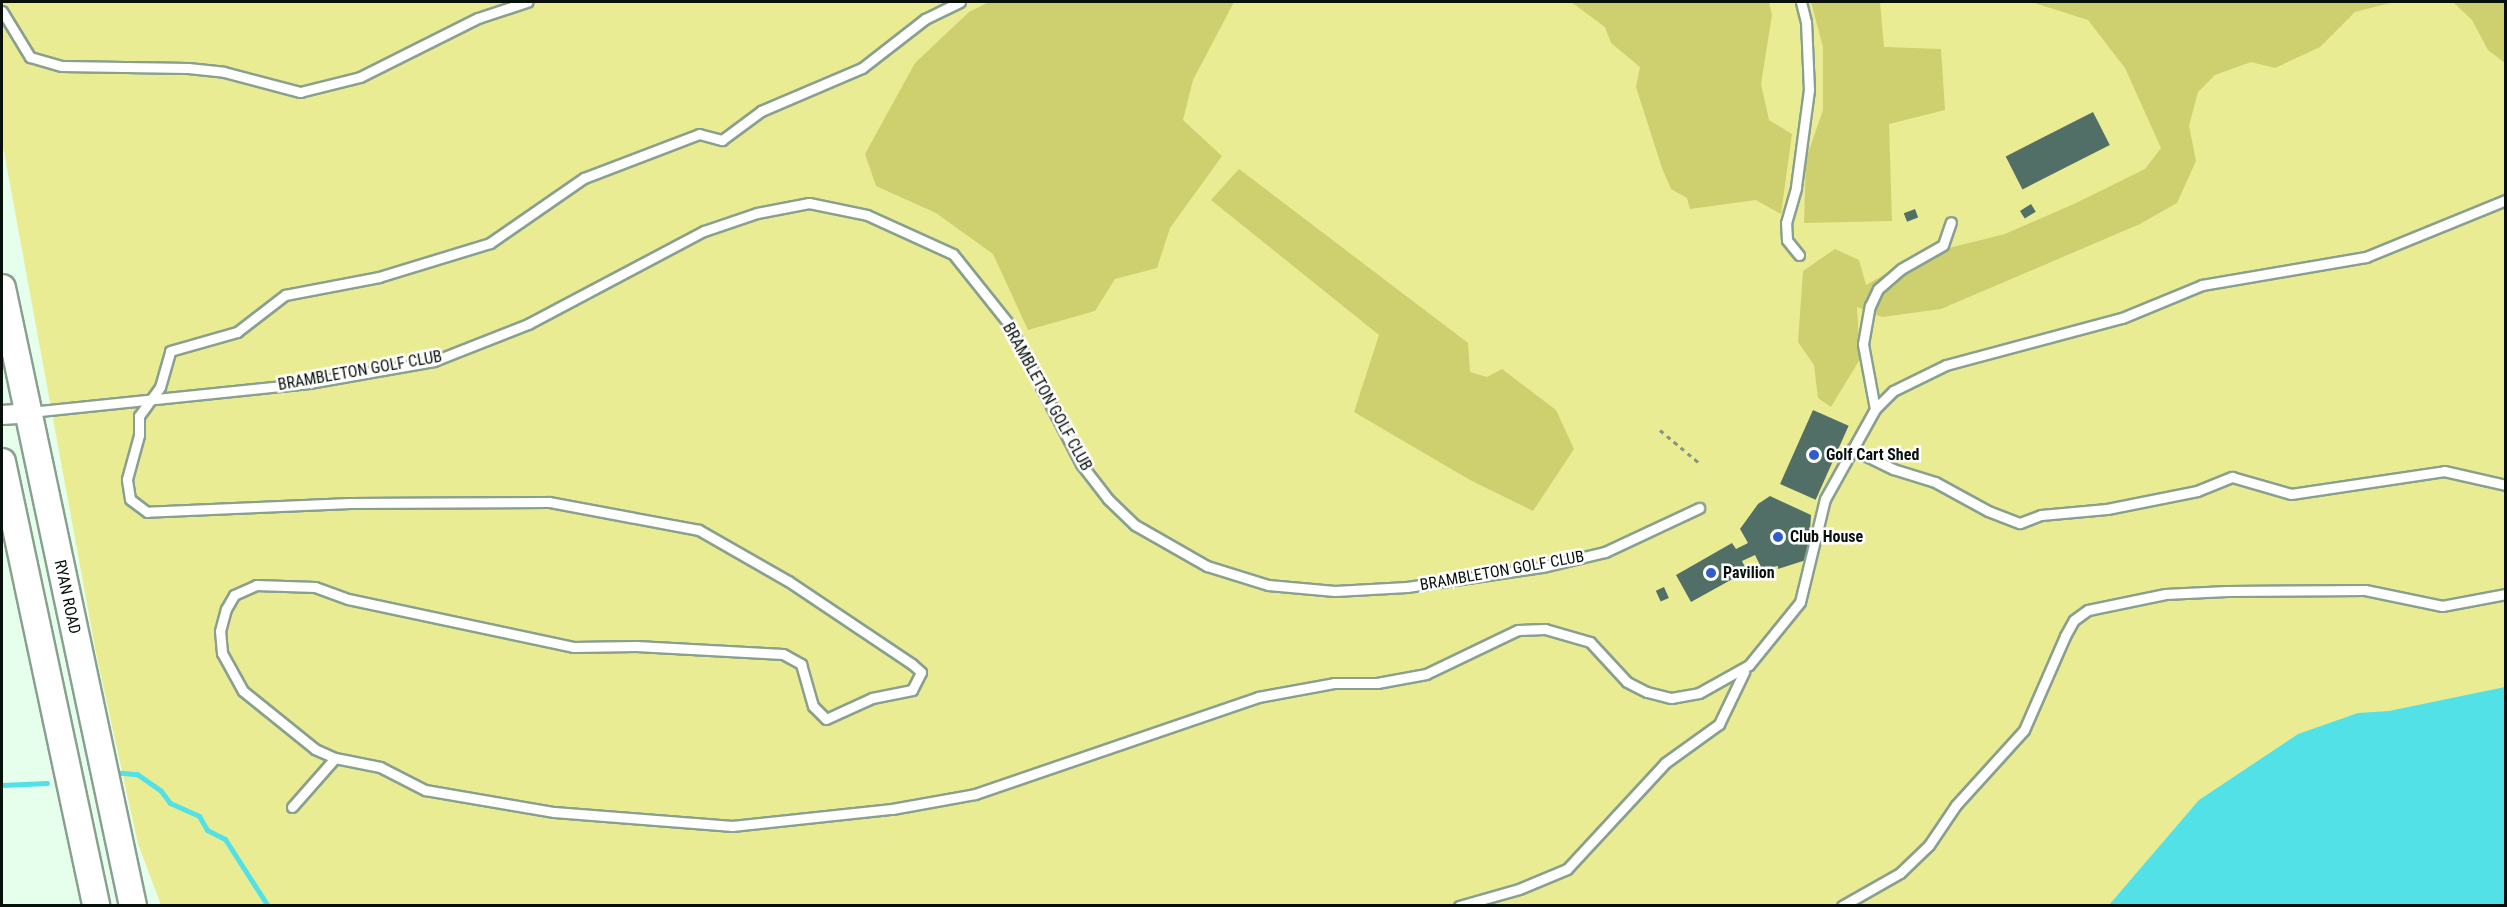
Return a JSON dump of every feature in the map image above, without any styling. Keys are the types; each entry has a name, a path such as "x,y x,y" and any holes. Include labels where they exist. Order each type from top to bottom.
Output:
{"main road":[{"name":"RYAN ROAD","path":"2,288 133,906"},
{"path":"2,462 96,906"}],"street":[{"path":"2,415 28,413"}],"lane":[{"path":"2,11 30,57 62,66 188,68 224,72 300,92 360,77 478,18 527,2"},
{"path":"960,2 925,19 862,68 761,111 722,140 699,134 584,178 490,243 379,277 285,295 237,332 170,351 160,387 139,416 139,435 127,479 130,499 147,512 350,503 549,502 652,519 699,530 788,580 921,672 912,690 872,698 826,719 813,706 801,664 783,654 636,646 573,647 523,639 451,618 283,583 256,585 234,595 220,631 222,653 243,691 315,748 334,758 380,767 425,790 531,808 732,826 892,809 975,794 1258,697 1334,683 1377,683 1426,674 1518,630 1545,629 1590,642 1627,682 1671,698 1699,693 1749,665"},
{"path":"1798,255 1787,240 1786,223 1796,187 1809,90 1806,22 1801,2"},
{"path":"1459,906 1528,885 1567,869 1665,763 1719,724 1736,682 1800,602 1825,499 1875,410 1893,391 1946,365 2077,332 2202,285 2366,257 2505,200"},
{"name":"BRAMBLETON GOLF CLUB","path":"28,413 148,402 309,383 434,361 528,324 704,231 757,213 809,202 867,214 953,254 1008,323 1081,465 1108,499 1135,525 1206,566 1268,585 1335,591 1407,588 1542,567 1605,552 1699,508"},
{"path":"1875,410 1863,344 1870,306 1878,289 1901,269 1943,246 1951,222"},
{"path":"1852,449 1893,469 1935,482 1988,512 2020,523 2041,515 2107,508 2197,491 2232,477 2291,494 2444,471 2505,484"},
{"path":"1842,906 1900,873 1929,845 1956,805 2024,730 2065,636 2074,620 2088,610 2165,594 2227,591 2365,590 2442,606 2505,594"},
{"path":"292,807 334,758"}],"path":[{"path":"1660,430 1698,462"}],"green space":[{"path":"2,2 2505,2 2505,905 161,905 138,844 96,653 2,141"}],"shaded area":[{"path":"989,2 1234,2 1193,80 1183,120 1222,156 1170,228 1157,268 1115,279 1095,311 1028,330 993,254 936,213 876,186 865,154 915,63 969,12"},
{"path":"1571,2 1769,2 1772,15 1761,84 1769,120 1792,134 1781,214 1756,200 1690,209 1687,198 1671,189 1662,168 1636,87 1640,67 1611,43 1605,27"},
{"path":"1811,2 1880,2 1884,47 1941,49 1945,110 1889,124 1892,221 1804,223 1806,159 1823,110 1823,47"},
{"path":"2031,2 2394,2 2355,12 2320,47 2275,68 2251,62 2215,75 2198,92 2189,126 2196,161 2177,203 2140,224 1941,309 1882,317 1857,307 1860,359 1831,407 1818,398 1814,365 1798,342 1803,271 1835,249 1859,260 1866,285 1917,256 2005,234 2076,203 2145,169 2161,148 2125,68 2088,20"},
{"path":"2453,2 2505,2 2505,63 2488,50 2472,20"},
{"path":"1239,169 1468,343 1470,372 1487,377 1502,369 1556,410 1574,449 1533,511 1470,480 1354,412 1379,335 1211,200"}],"water":[{"path":"2505,687 2505,905 2109,905 2199,800 2298,734 2358,713 2389,711"}],"building":[{"path":"2093,112 2110,145 2022,189 2006,156"},
{"path":"2031,204 2036,212 2025,219 2020,211"},
{"path":"1915,209 1918,217 1907,222 1904,213"},
{"name":"Golf Cart Shed","path":"1813,410 1849,426 1816,500 1780,484"},
{"name":"Club House","path":"1770,496 1811,515 1810,531 1813,531 1806,560 1778,569 1778,566 1762,569 1755,555 1742,561 1747,571 1691,602 1676,575 1732,543 1736,549 1748,543 1740,529 1758,504"},
{"path":"1664,587 1669,598 1661,602 1656,591"}],"waterway":[{"path":"112,772 137,774 161,791 170,803 199,816 207,830 225,839 268,906"},
{"path":"2,785 47,783"}],"place":[{"name":"Golf Cart Shed","path":"1814,455"},
{"name":"Club House","path":"1778,537"},
{"name":"Pavilion","path":"1711,573"}]}
